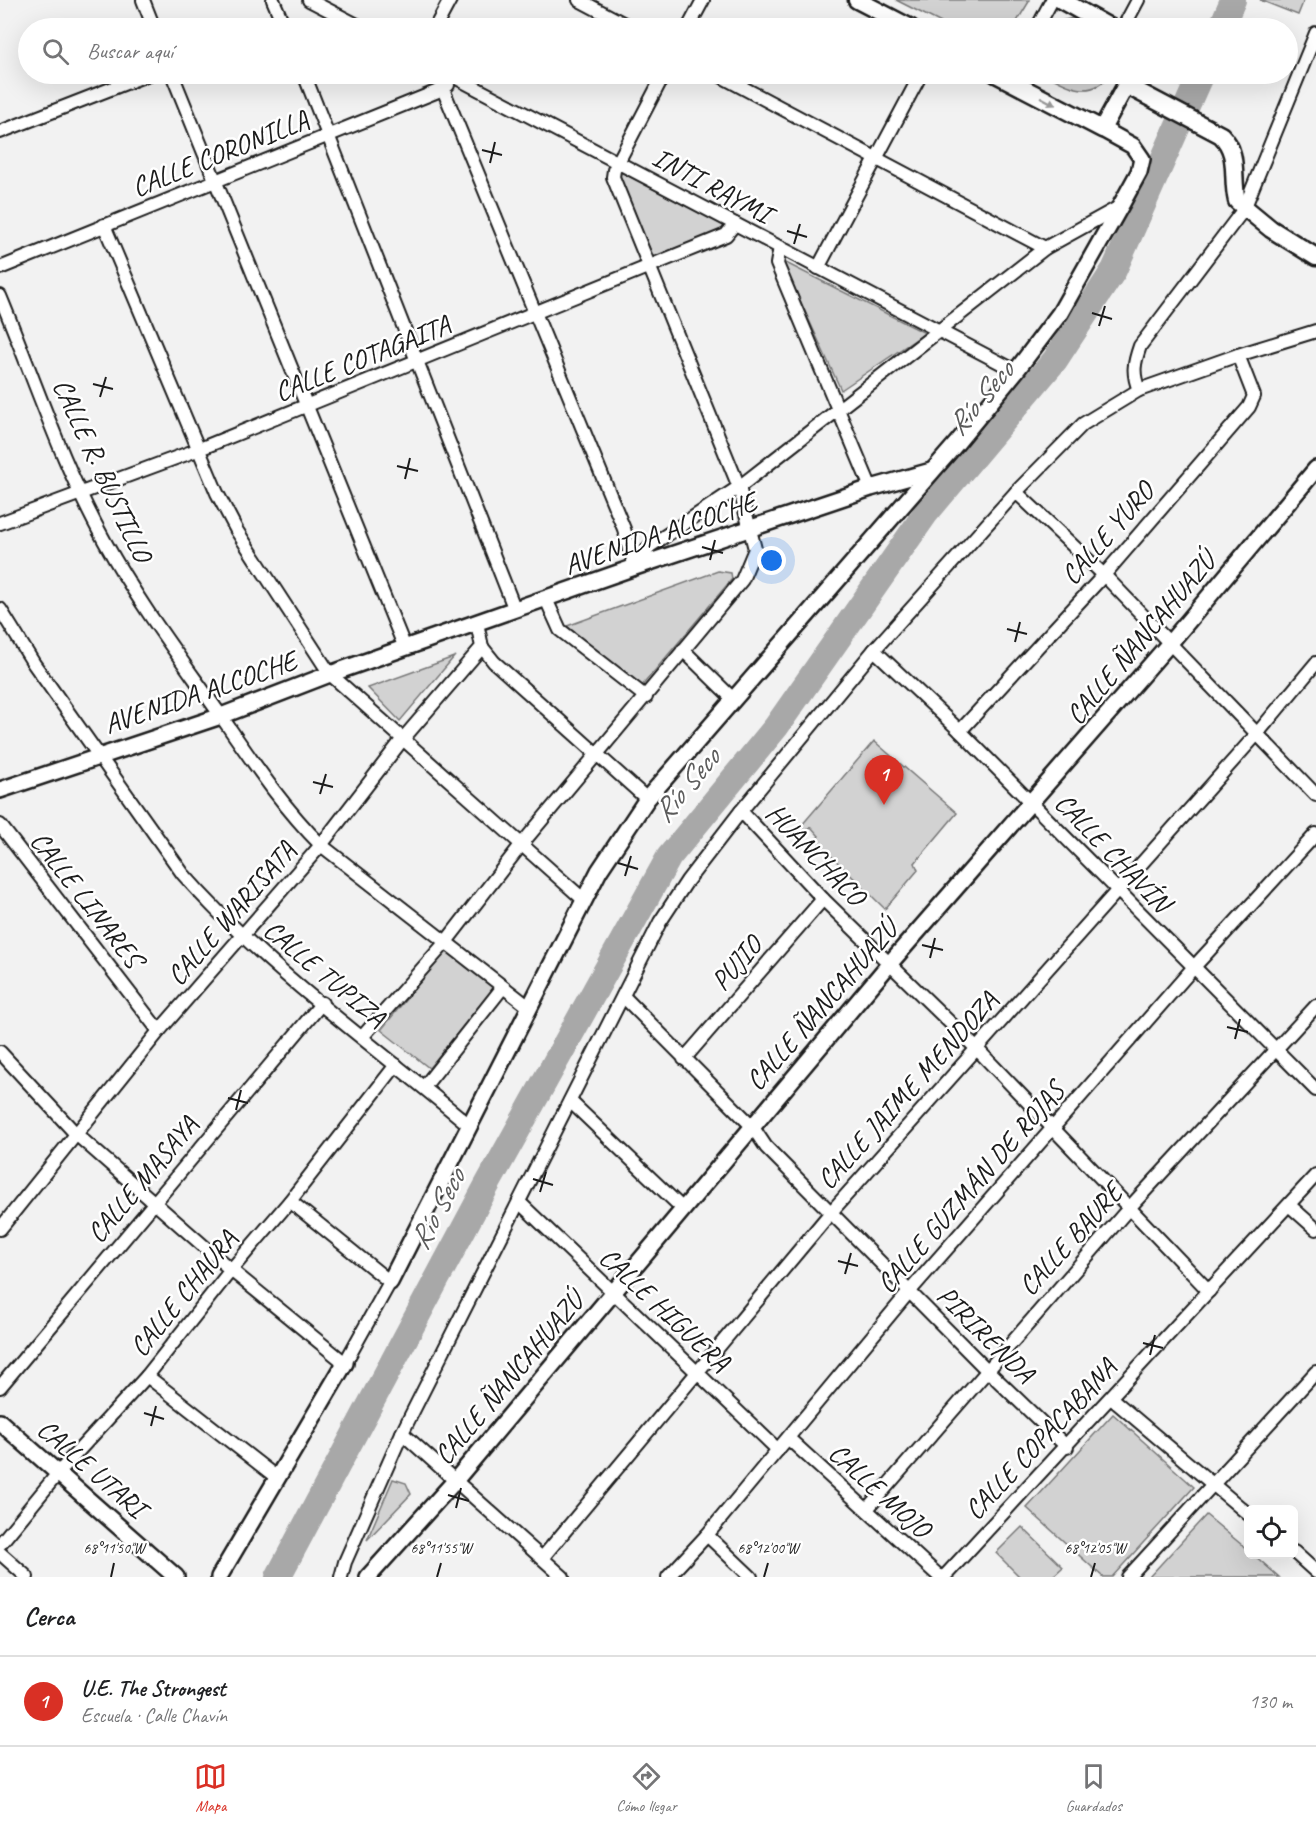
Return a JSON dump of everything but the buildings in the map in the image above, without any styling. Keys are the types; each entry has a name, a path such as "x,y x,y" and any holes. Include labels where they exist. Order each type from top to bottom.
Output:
{"main road":[{"path":"857,0 892,18"},
{"path":"1061,0 1093,18"},
{"path":"1021,84 1102,129 1124,84"},
{"path":"1134,84 1156,100 1221,135 1230,144 1233,153 1234,189 1237,201 1244,209 1316,257"}],"street":[{"path":"143,0 150,18"},
{"path":"273,0 281,18"},
{"path":"440,18 450,0"},
{"path":"579,0 613,18"},
{"path":"693,18 703,0"},
{"path":"1042,18 1052,0"},
{"path":"1128,18 1138,0"},
{"path":"312,1 344,18"},
{"path":"1298,77 1316,33"},
{"path":"0,132 123,84"},
{"path":"176,84 405,648"},
{"path":"307,84 419,362 515,610"},
{"name":"CALLE CORONILLA","path":"0,268 443,89 446,84"},
{"name":"INTI RAYMI","path":"469,84 1016,371"},
{"path":"363,1036 445,943 521,845 599,755 741,580 754,549 739,487 613,177 618,162 659,84"},
{"path":"736,84 1045,248"},
{"path":"818,268 916,84"},
{"path":"1139,390 1134,377 1133,365 1140,346 1244,209 1295,84"},
{"path":"443,89 624,529 635,567"},
{"path":"219,1577 390,1282 599,871 648,799 1016,371 1060,313 1121,206 1139,172 1142,159 1134,146 1102,129"},
{"path":"635,567 650,546 739,487 837,408 1045,248 1121,206"},
{"name":"CALLE COTAGAITA","path":"0,523 197,450 535,315 726,235 735,224"},
{"path":"104,225 197,450 237,531 330,674 584,900"},
{"path":"780,247 777,264 871,488"},
{"name":"CALLE R. BUSTILLO","path":"0,296 81,493 105,542 162,637 221,716 266,783 293,817 321,845 530,1007"},
{"path":"341,1577 345,1562 402,1433 660,922 687,881 741,811 874,650 1016,492 1083,424 1139,390 1238,355 1316,331"},
{"name":"CALLE YURO","path":"960,731 1104,575 1253,401 1254,396 1238,355"},
{"name":"CALLE ÑANCAHUAZÚ","path":"368,1577 454,1482 891,962 1169,644 1316,469"},
{"name":"AVENIDA ALCOCHE","path":"0,790 221,716 330,674 635,567 871,488 931,471"},
{"path":"1016,492 1104,575 1316,795"},
{"path":"546,599 561,630 646,697"},
{"name":"CALLE TUPIZA","path":"0,609 34,664 183,874 211,905 322,1003 469,1125"},
{"path":"477,622 482,647 494,662 648,799"},
{"name":"CALLE WARISATA","path":"0,1229 159,1031 321,845 402,740 482,647"},
{"path":"683,650 733,699"},
{"name":"CALLE CHAVÍN","path":"874,650 960,731 1316,1090"},
{"name":"CALLE JAIME MENDOZA","path":"543,1557 832,1211 1256,735 1316,663"},
{"name":"HUANCHACO","path":"741,811 823,899 891,962 976,1048 1209,1291"},
{"name":"CALLE LINARES","path":"2,833 159,1031"},
{"name":"CALLE GUZMÁN DE ROJAS","path":"668,1577 707,1534 909,1292 1193,968 1316,834"},
{"name":"PUJIO","path":"684,1059 823,899"},
{"path":"424,1087 503,987"},
{"name":"PIRIRENDA","path":"623,996 752,1126 766,1147 832,1211 986,1369 1067,1447"},
{"name":"CALLE MASAYA","path":"0,1387 322,1003"},
{"name":"CALLE BAURE","path":"867,1509 986,1369 1130,1207 1316,1006"},
{"path":"0,1052 76,1134 231,1270 345,1363"},
{"name":"CALLE CHAURA","path":"0,1544 59,1473 147,1376 231,1270 290,1201 396,1065"},
{"path":"570,1101 684,1210"},
{"name":"CALLE COPACABANA","path":"942,1577 1067,1447 1316,1175"},
{"path":"290,1201 390,1282"},
{"name":"CALLE HIGUERA","path":"519,1202 612,1294 699,1372 778,1450"},
{"path":"1289,1205 1316,1229"},
{"path":"1128,1577 1215,1485 1316,1372"},
{"path":"147,1376 276,1477"},
{"path":"1112,1398 1244,1510"},
{"name":"CALLE UTARI","path":"0,1422 176,1577"},
{"path":"402,1433 454,1482 543,1557 563,1577"},
{"name":"CALLE MOJO","path":"788,1438 942,1577"},
{"path":"707,1534 750,1577"},
{"path":"0,1553 27,1577"},
{"path":"1298,1556 1316,1571"}],"shaded area":[{"path":"896,0 1030,0 1019,18 931,18"},
{"path":"1260,0 1304,0 1298,15"},
{"path":"1065,84 1100,84 1087,89"},
{"path":"617,170 729,228 654,259"},
{"path":"782,261 925,333 841,390"},
{"path":"718,571 731,573 732,579 641,687 567,626"},
{"path":"454,657 400,721 368,688"},
{"path":"874,741 957,813 915,863 918,870 885,909 815,840 819,836 811,827 805,831 801,826"},
{"path":"447,949 495,987 429,1068 381,1030"},
{"path":"1113,1414 1194,1487 1112,1577 1103,1577 1027,1508"},
{"path":"393,1479 406,1483 411,1494 367,1540"},
{"path":"1206,1515 1244,1547 1244,1559 1259,1559 1279,1577 1149,1577"},
{"path":"1022,1527 1063,1567 1052,1577 1020,1577 996,1553"}],"waterway":[{"name":"Río Seco","path":"1225,18 1233,0"},
{"name":"Río Seco","path":"278,1577 486,1187 669,857 776,727 926,513 1055,360 1114,270 1197,84"}],"place":[{"name":"U.E. The Strongest","path":"884,805"}]}
